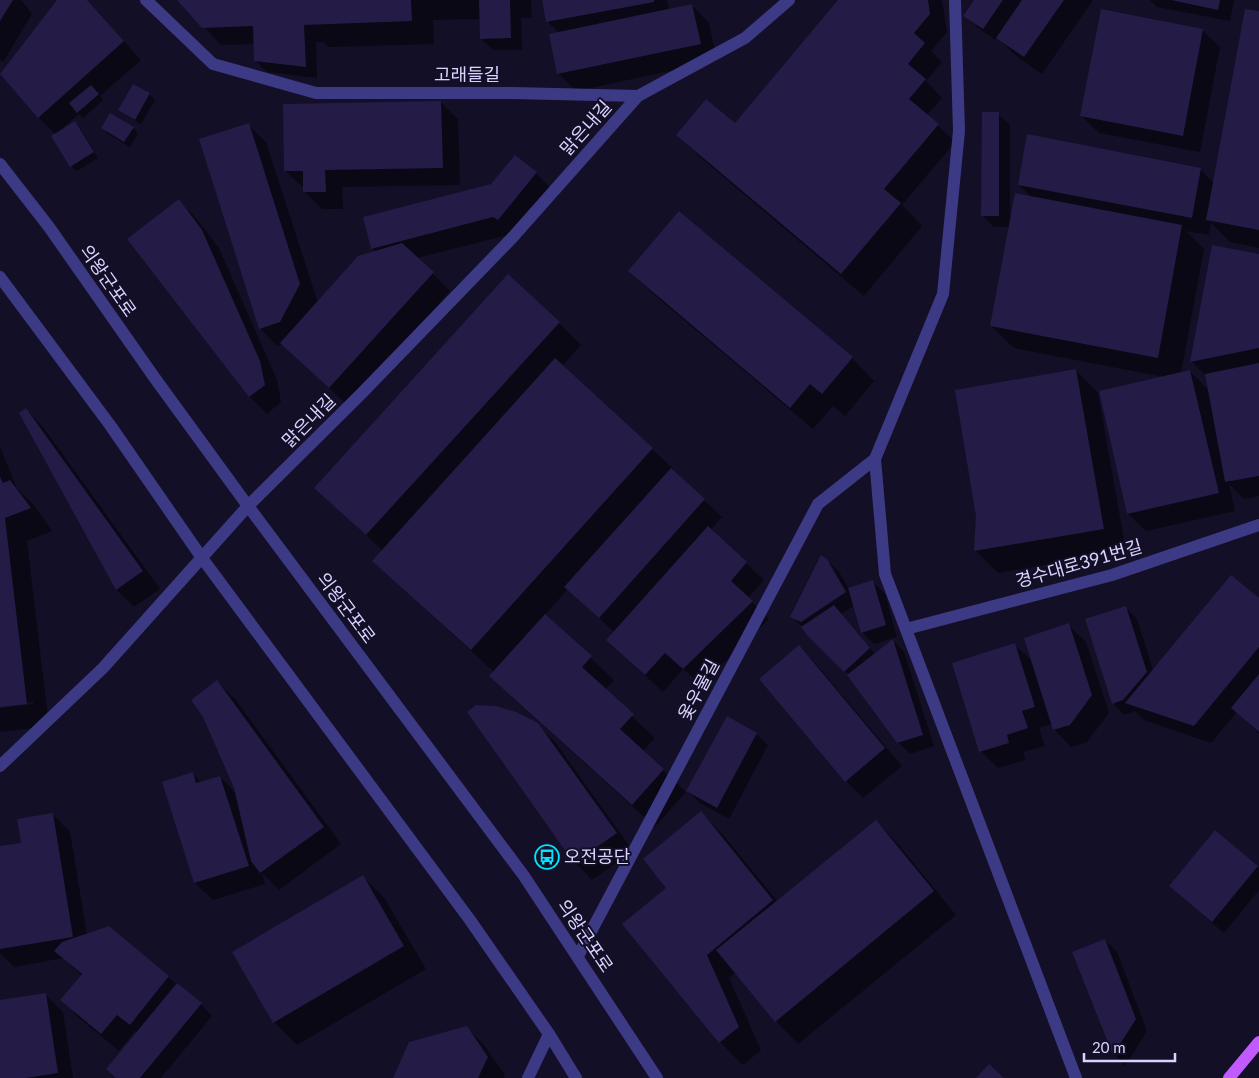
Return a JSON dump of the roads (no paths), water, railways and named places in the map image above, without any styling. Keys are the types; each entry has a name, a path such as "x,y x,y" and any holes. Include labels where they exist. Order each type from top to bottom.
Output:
{"main road":[{"path":"1229,1078 1259,1042"}],"street":[{"name":"고래들길","path":"146,0 213,64 316,93 513,93 638,96 745,38 789,0"},
{"path":"955,0 959,131 943,294 875,459 885,574 1076,1078"},
{"name":"맑은내길","path":"0,766 103,668 248,506 361,394 512,238 638,96"},
{"name":"의왕군포로","path":"0,164 49,227 154,377 248,506 524,876 658,1078"},
{"path":"0,277 110,425 202,558 470,920 549,1034 576,1078"},
{"name":"옻우물길","path":"578,956 818,504 875,459"},
{"name":"경수대로391번길","path":"906,629 1112,575 1259,526"},
{"path":"528,1078 549,1034"}],"place":[{"name":"오전공단","path":"547,857"}]}
